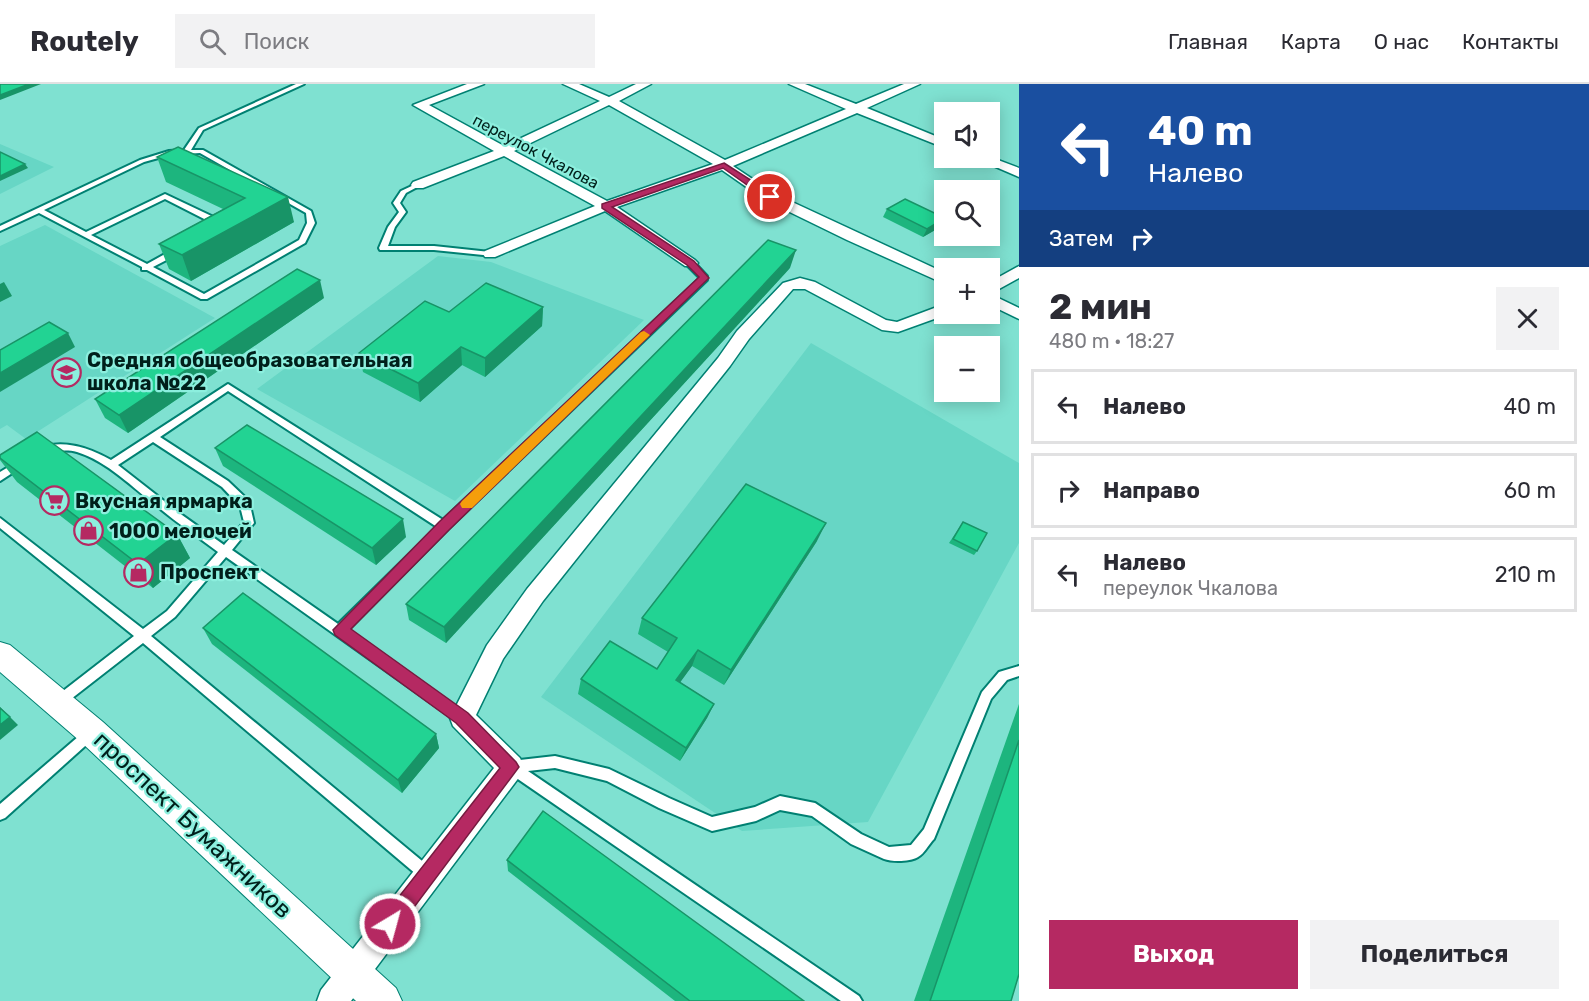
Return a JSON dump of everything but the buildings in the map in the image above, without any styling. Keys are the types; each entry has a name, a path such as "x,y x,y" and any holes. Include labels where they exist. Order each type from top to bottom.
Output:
{"street":[{"name":"переулок Чкалова","path":"478,84 418,105 606,206 690,263"},
{"path":"569,84 610,101 724,165 770,197 934,274"},
{"path":"418,185 502,152 645,84"},
{"path":"795,84 934,140"},
{"path":"490,254 606,206 724,165 914,84"},
{"path":"1000,166 1019,173"},
{"path":"1000,283 1019,271"},
{"path":"332,1001 510,767 462,718 495,652 535,595 724,362 742,335 788,286 800,283 810,285 882,325 898,327 934,313"},
{"path":"1000,304 1019,314"},
{"name":"проспект Бумажников","path":"0,654 92,732 383,1001"}],"lane":[{"path":"186,152 201,129 301,84"},
{"path":"0,230 39,210 142,160 169,153 201,151 309,212 311,223 302,241 204,297 145,268 39,210"},
{"path":"418,185 403,192 396,203 403,212 392,227 383,248 434,248 490,254"},
{"path":"85,235 165,196 223,225 213,230"},
{"path":"145,268 184,246"},
{"path":"340,630 444,526 704,278 690,263"},
{"path":"111,465 228,387 444,526"},
{"path":"56,703 171,614 249,523 245,504 225,484 153,437"},
{"path":"0,477 44,448 65,445 81,448 111,465 178,518 462,718"},
{"path":"0,522 142,635 428,875"},
{"path":"510,767 555,762 609,775 712,824 756,814 780,803 815,810 856,839 888,854 914,852 929,834 986,696 1003,676 1019,671"},
{"path":"0,813 92,732"},
{"path":"510,767 854,1001"}],"shaded area":[{"path":"0,144 54,167 0,194"},
{"name":"Средняя общеобразовательная школа №22","path":"45,225 215,318 26,439 7,425 0,429 0,246"},
{"path":"438,256 491,262 644,320 455,501 257,389"},
{"path":"811,343 1019,463 1019,543 868,822 742,831 541,697"}],"slow traffic":[{"path":"467,504 644,335"}],"place":[{"name":"Средняя общеобразовательная школа №22","path":"66,372"},
{"name":"Вкусная ярмарка","path":"54,501"},
{"name":"1000 мелочей","path":"88,531"},
{"name":"Проспект","path":"139,572"}],"route":[{"path":"390,924 510,767 462,718 340,630 444,526 704,278 690,263 606,206 724,165 770,197"}]}
